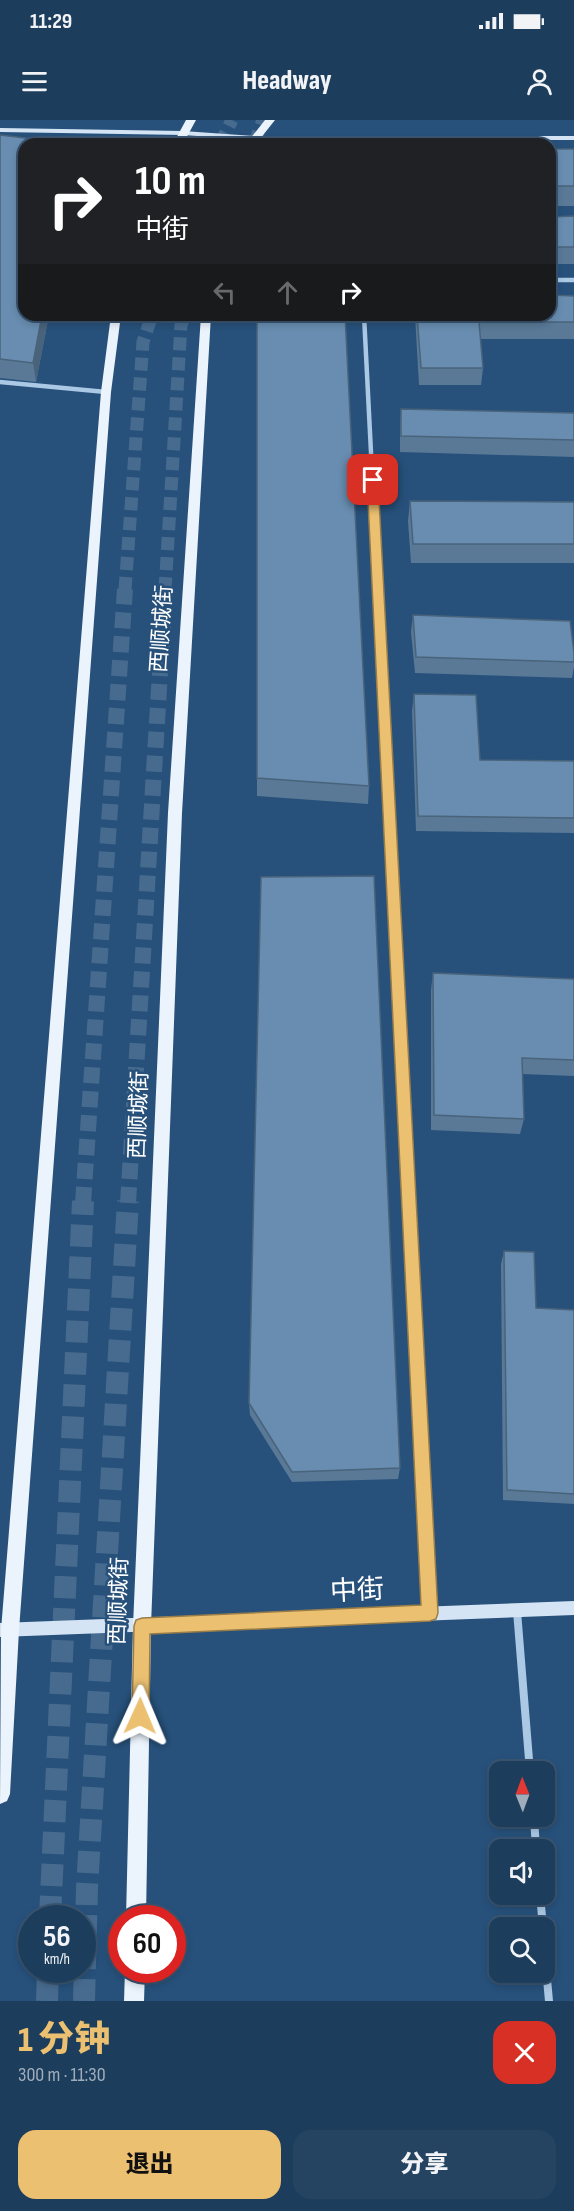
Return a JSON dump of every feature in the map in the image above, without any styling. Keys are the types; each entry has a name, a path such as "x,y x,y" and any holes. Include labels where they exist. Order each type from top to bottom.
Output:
{"main road":[{"path":"181,138 191,120"},
{"path":"255,138 270,120"},
{"path":"0,130 183,133 227,138"},
{"path":"556,138 574,138"},
{"path":"0,1794 5,1630 106,392 115,321"},
{"name":"西顺城街","path":"136,1905 142,1626 175,813 206,321"},
{"name":"中街","path":"5,1630 574,1608"},
{"path":"134,2001 135,1983"}],"street":[{"path":"556,280 574,280"},
{"path":"364,321 430,1613"},
{"path":"0,382 106,392"},
{"path":"517,1610 529,1761"},
{"path":"547,1983 549,2001"}],"building":[{"path":"0,135 25,138 18,138 18,321 41,321 33,363 0,359"},
{"path":"556,149 574,149 574,186 556,186"},
{"path":"574,216 574,247 556,247 556,217"},
{"path":"556,295 574,296 574,322 479,322 483,368 421,368 417,321 556,321"},
{"path":"257,321 345,321 369,786 257,778"},
{"path":"401,409 574,413 574,440 401,436"},
{"path":"410,501 574,502 574,544 413,544"},
{"path":"413,615 570,621 574,662 416,657"},
{"path":"414,694 476,695 480,760 574,761 574,818 418,816"},
{"path":"374,876 400,1468 292,1472 249,1403 261,877"},
{"path":"433,973 574,979 574,1060 522,1058 524,1119 434,1115"},
{"path":"504,1251 534,1252 536,1308 574,1310 574,1494 507,1490"}],"tunnel":[{"path":"223,138 232,120"},
{"path":"256,138 263,120"},
{"path":"125,590 143,342 150,321"},
{"path":"165,590 183,321"},
{"path":"83,1203 125,589"},
{"path":"128,1203 165,589"},
{"path":"51,1905 83,1201"},
{"path":"84,2001 87,1888 128,1201"},
{"path":"47,2001 48,1983"}],"route":[{"path":"140,1716 142,1626 430,1613 373,480"}]}
